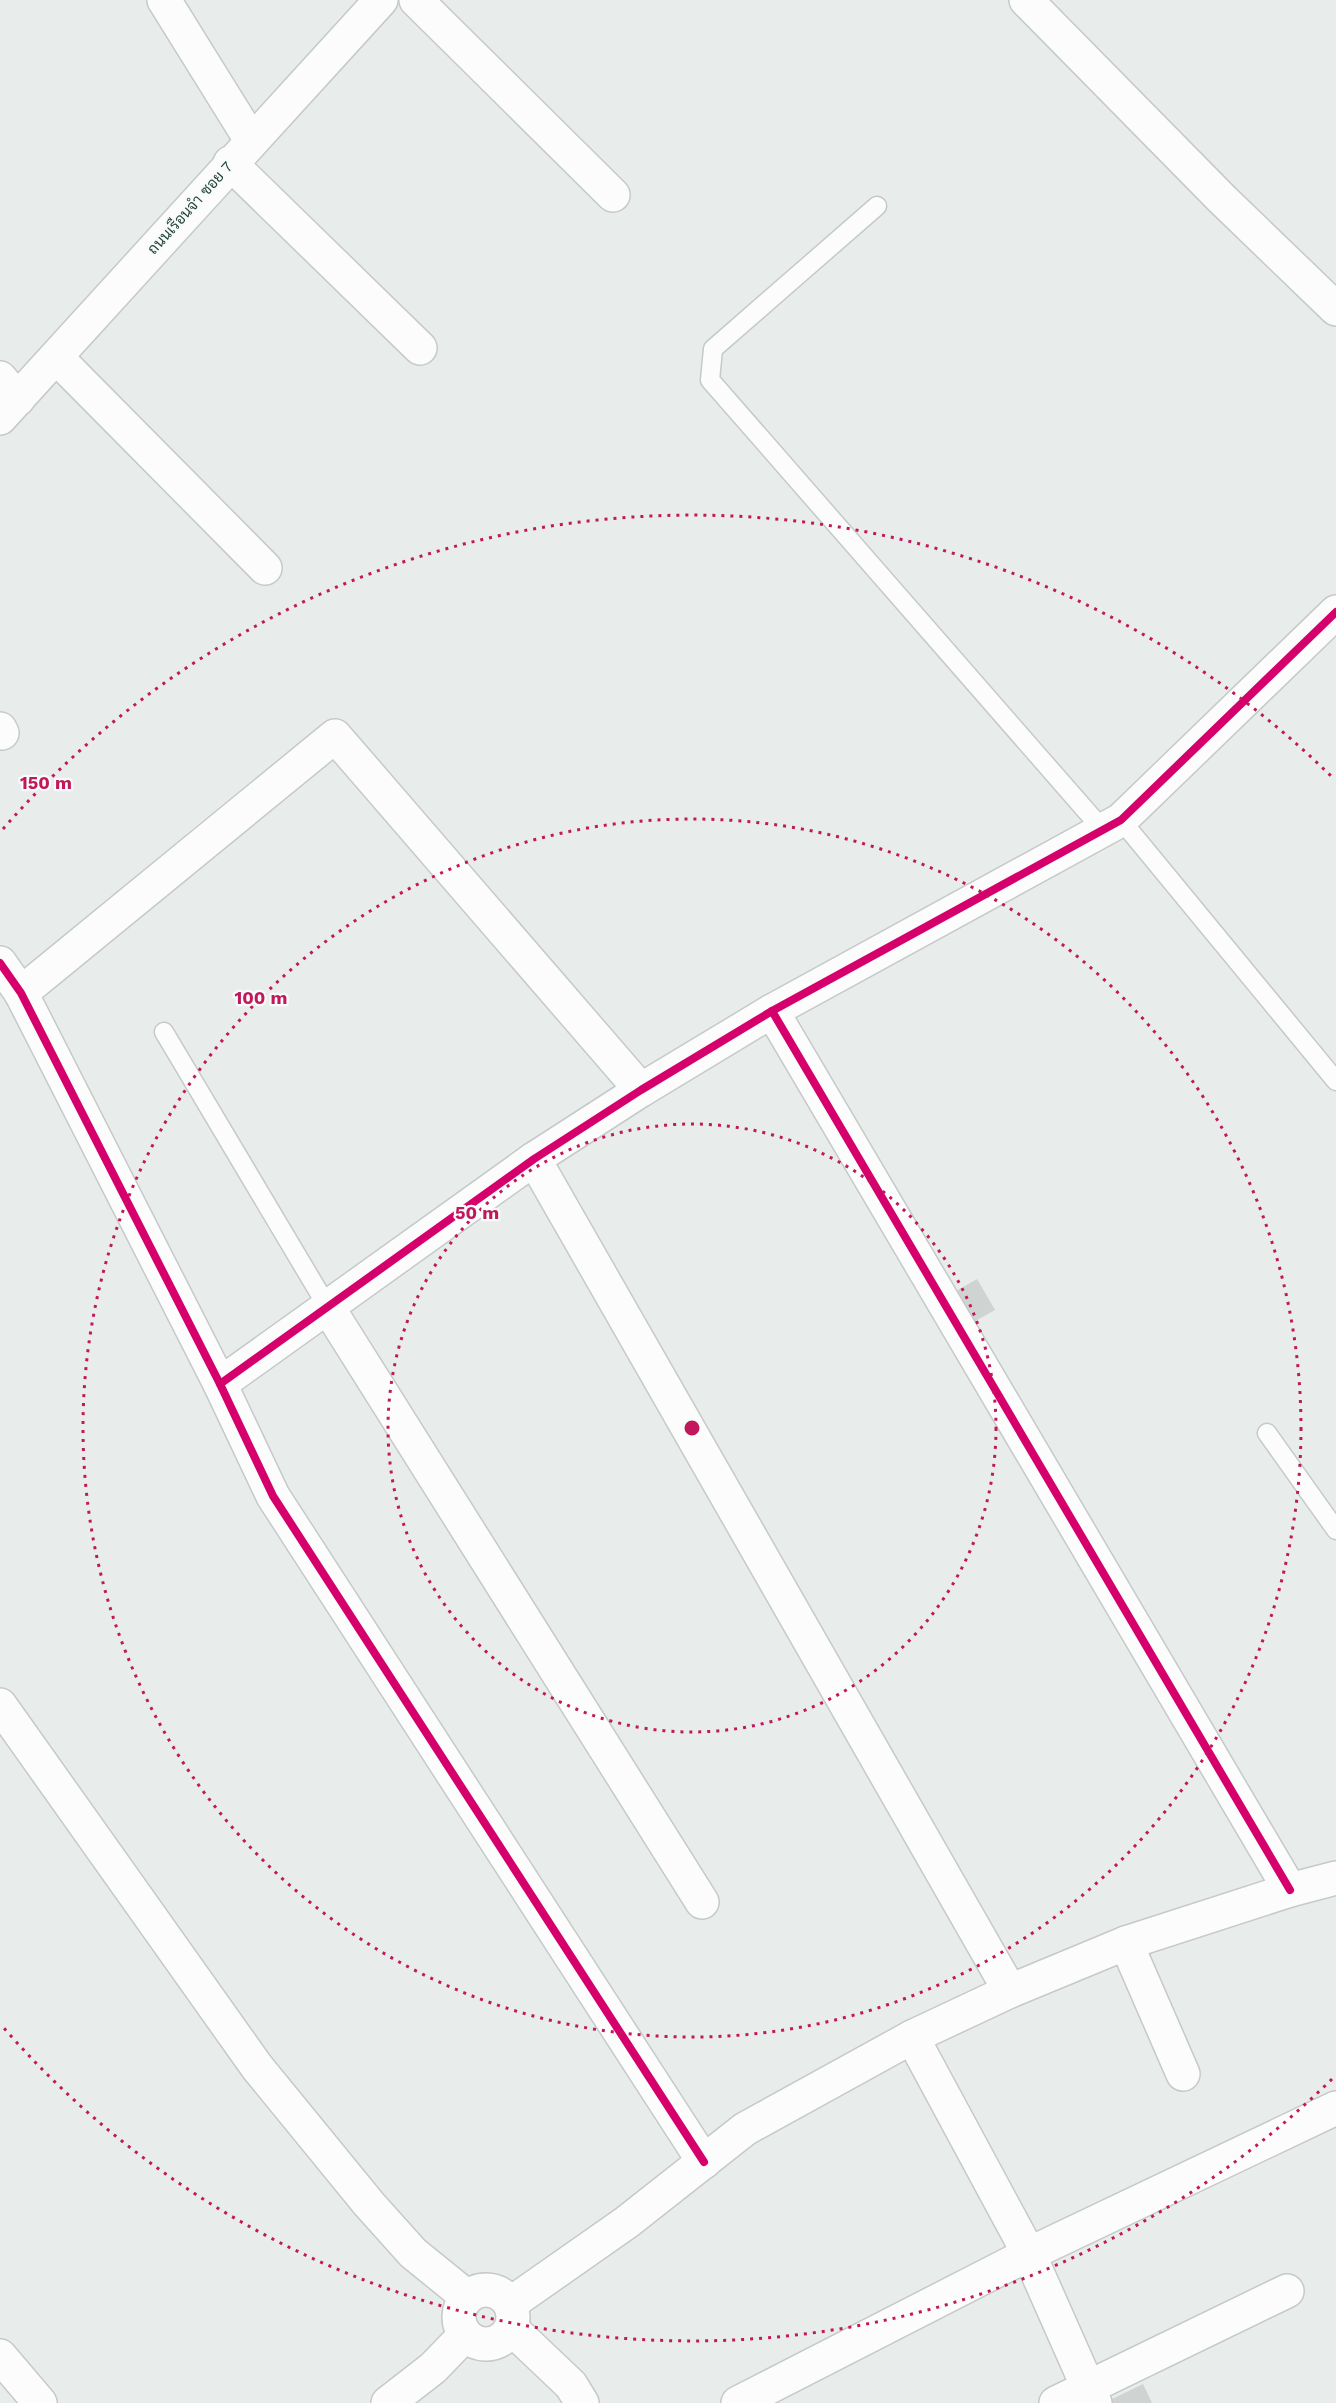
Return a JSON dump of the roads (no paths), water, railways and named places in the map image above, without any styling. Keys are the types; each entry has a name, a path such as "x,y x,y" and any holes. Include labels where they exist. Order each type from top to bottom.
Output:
{"street":[{"path":"164,0 241,151 420,348"},
{"name":"ถนนเรือนจำ ซอย 7","path":"6,398 56,357 241,151 381,0"},
{"path":"416,0 613,195"},
{"path":"1026,0 1222,199 1336,309"},
{"path":"56,357 265,568"},
{"path":"220,1384 534,1160 641,1090 772,1011 1112,825 1336,612"},
{"path":"21,993 335,736 641,1090"},
{"path":"0,963 21,993 220,1384 273,1496 704,2162"},
{"path":"772,1011 1290,1890"},
{"path":"534,1160 1010,1991"},
{"path":"327,1306 702,1902"},
{"path":"0,1705 257,2067 369,2204 413,2253 466,2296"},
{"path":"582,2403 571,2385 510,2316 504,2296 495,2290 485,2288 466,2296 459,2308 459,2322 465,2335 471,2340 486,2345 501,2340 510,2316 745,2129 776,2110 912,2037 1010,1991 1126,1943 1290,1890 1336,1878"},
{"path":"1126,1943 1183,2074"},
{"path":"912,2037 1029,2254 1093,2395"},
{"path":"738,2403 1029,2254 1336,2109"},
{"path":"1056,2403 1093,2395 1287,2291"},
{"path":"388,2403 433,2368 465,2335"},
{"path":"0,2356 40,2403"}],"lane":[{"path":"877,206 713,350 710,380 1112,825 1336,1081"},
{"path":"164,1032 327,1306"},
{"path":"1267,1433 1336,1530"}]}
